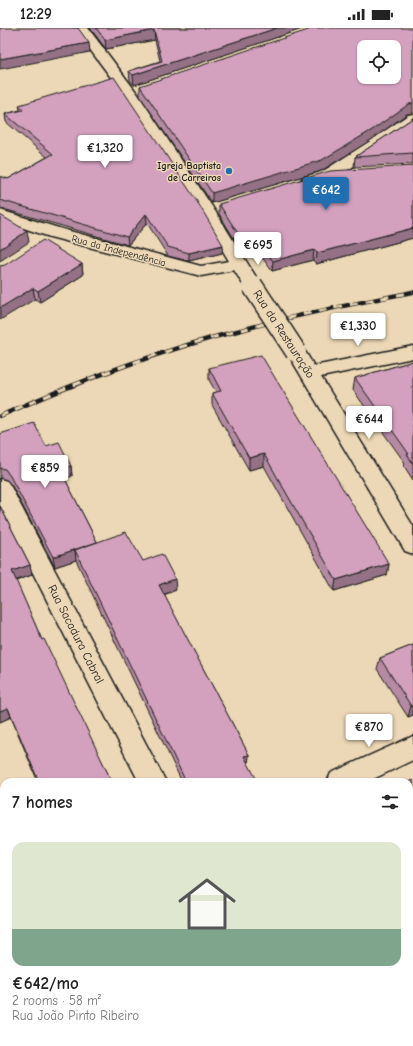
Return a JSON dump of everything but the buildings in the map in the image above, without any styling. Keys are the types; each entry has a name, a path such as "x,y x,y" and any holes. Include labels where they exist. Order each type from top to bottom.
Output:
{"street":[{"name":"Rua da Restauração","path":"81,28 215,209 239,264 296,352 413,545"},
{"path":"130,93 145,88"},
{"path":"328,175 413,118"},
{"path":"290,186 328,175 359,173"},
{"name":"Rua da Independência","path":"0,215 56,233 201,272 239,264"},
{"path":"38,246 56,233"},
{"path":"309,373 413,352"},
{"name":"Rua Sacadura Cabral","path":"0,486 151,778"},
{"path":"349,778 413,748"}],"railway":[{"path":"0,416 121,367 214,337 287,318 413,292"}],"place":[{"name":"Igreja Baptista de Carreiros","path":"229,171"}]}
